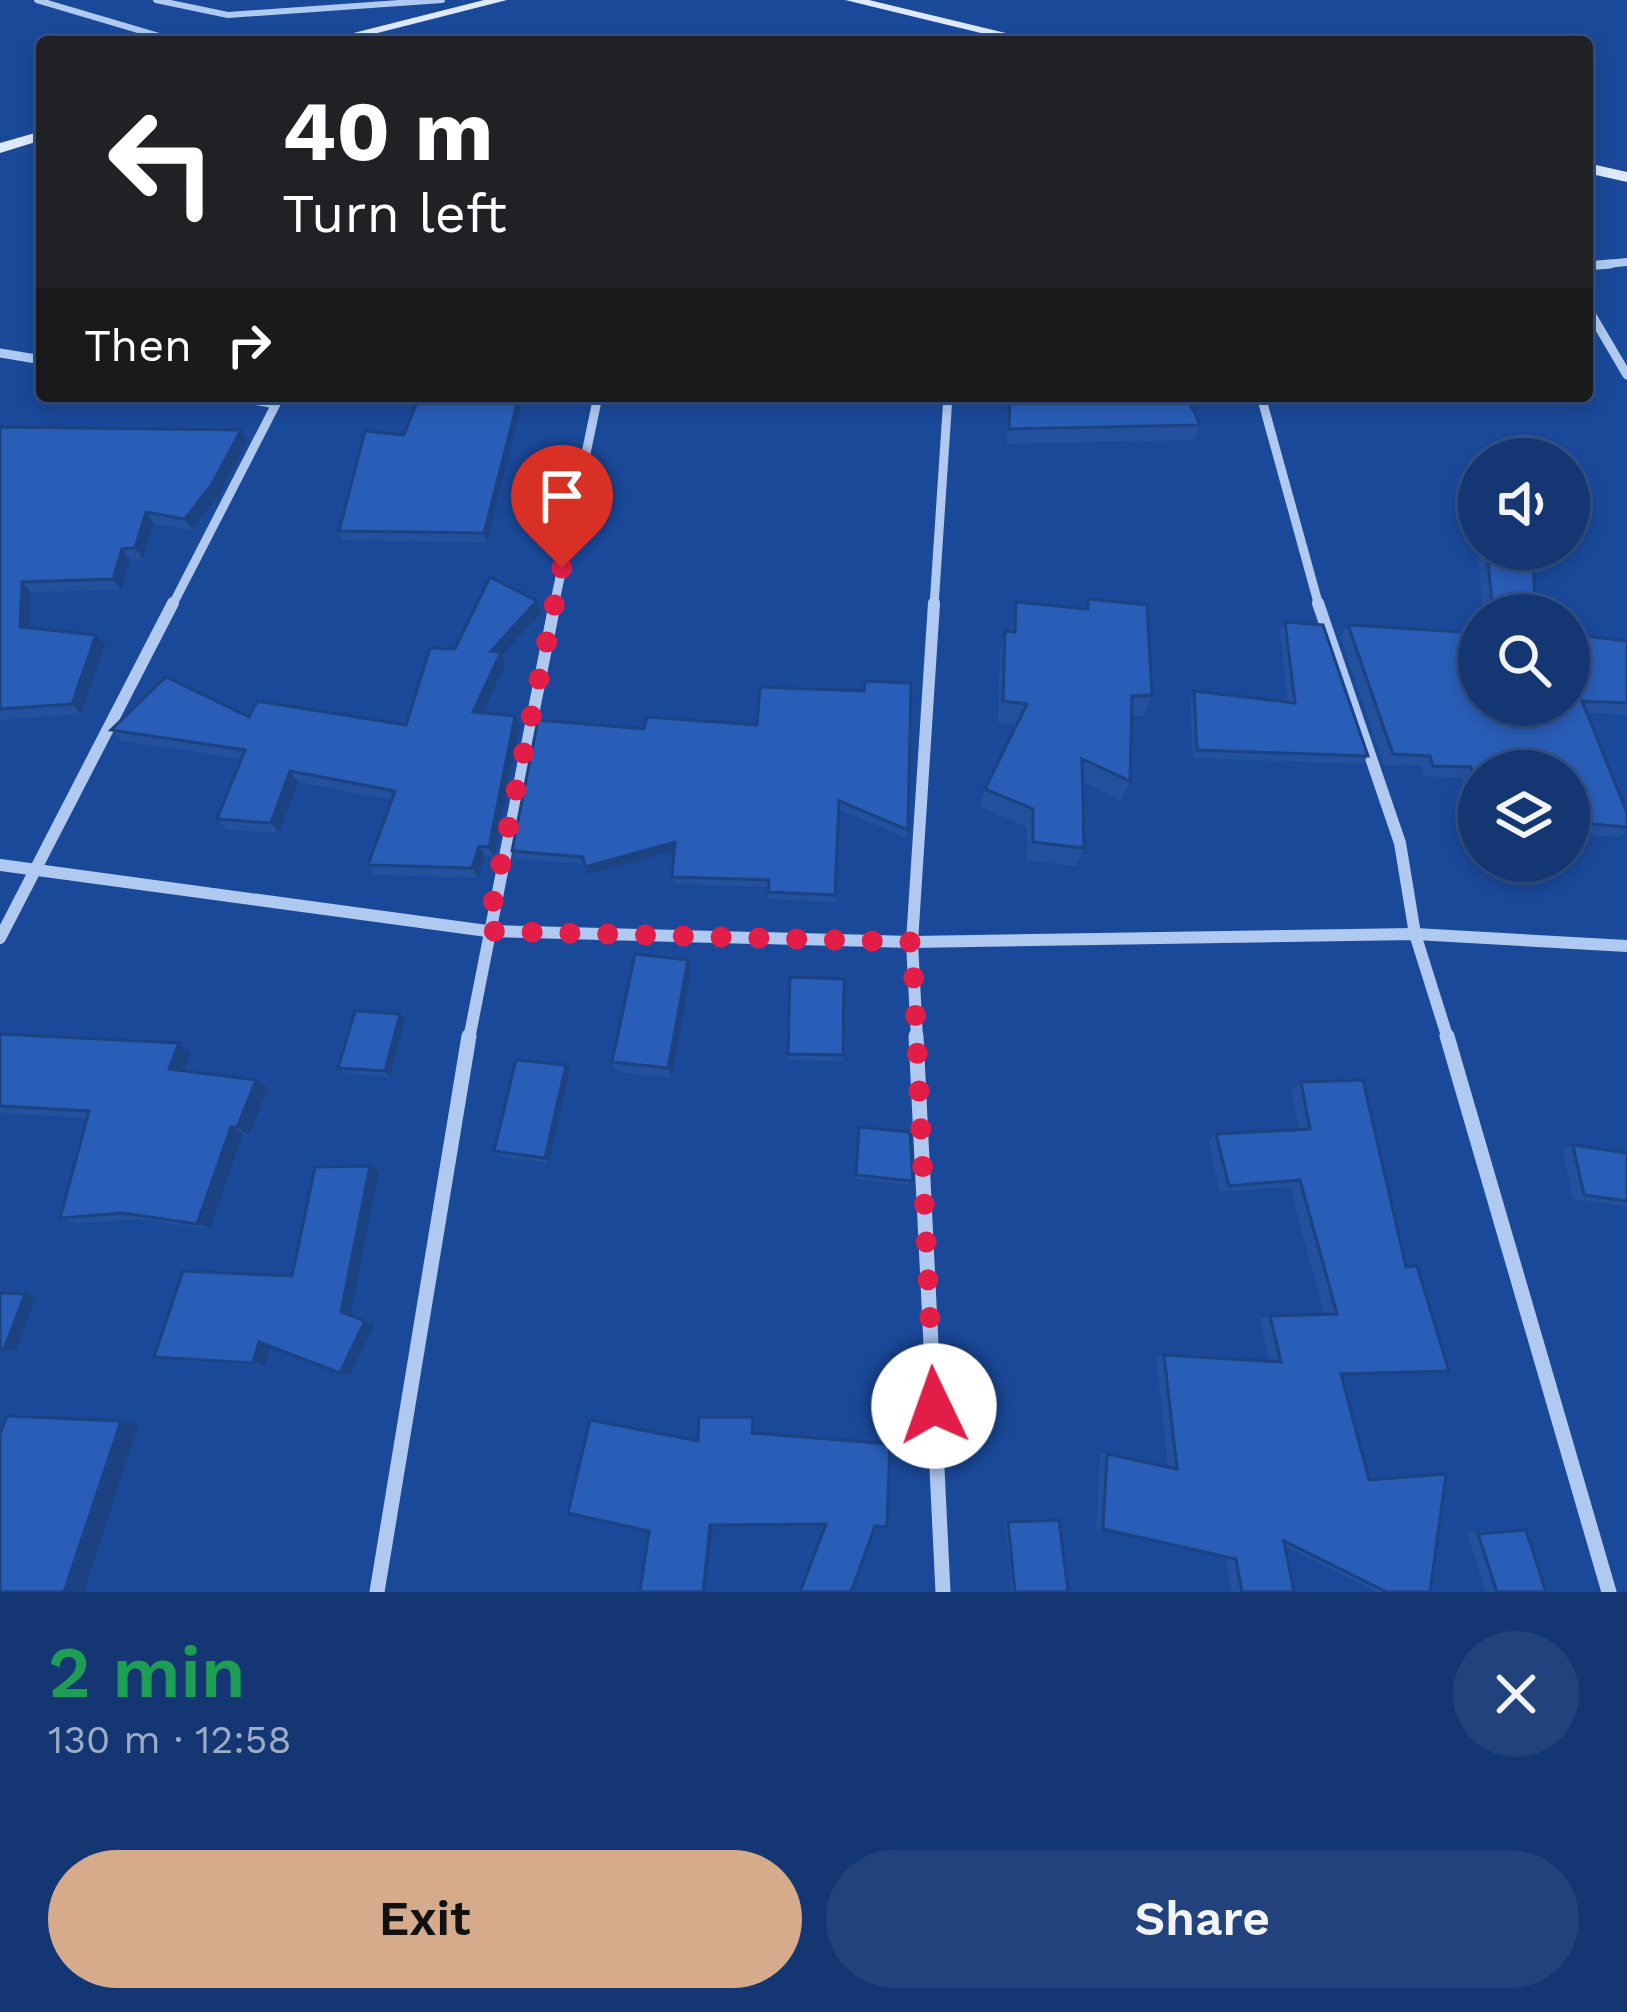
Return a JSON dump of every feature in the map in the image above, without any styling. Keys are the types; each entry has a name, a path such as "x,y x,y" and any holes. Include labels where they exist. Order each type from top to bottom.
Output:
{"street":[{"path":"350,36 500,0"},
{"path":"852,0 1010,36"},
{"path":"0,148 36,137"},
{"path":"1593,169 1627,177"},
{"path":"1593,265 1627,262"},
{"path":"1593,317 1627,375"},
{"path":"0,352 36,359"},
{"path":"0,938 33,866 276,404 265,402"},
{"path":"377,1592 487,931 597,402"},
{"path":"943,1592 912,942 948,402"},
{"path":"1262,402 1297,542 1400,843 1415,934 1504,1220 1609,1592"},
{"path":"0,866 33,866 487,931 912,942 1415,934 1627,946"}],"lane":[{"path":"37,0 159,36"},
{"path":"156,0 228,15 442,0"}],"building":[{"path":"517,402 484,533 339,531 365,431 404,435 416,404"},
{"path":"1010,402 1190,402 1200,425 1009,429"},
{"path":"0,427 241,430 212,484 185,519 146,512 135,548 122,549 113,579 22,582 20,627 96,635 72,704 0,709"},
{"path":"1489,570 1533,570 1535,594 1491,594"},
{"path":"490,577 537,601 491,651 501,652 473,712 515,716 489,847 479,846 472,868 368,865 395,791 290,771 271,823 217,819 245,750 111,730 166,677 249,717 257,701 406,725 430,648 455,649"},
{"path":"1088,599 1147,605 1152,695 1132,696 1130,781 1082,759 1084,848 1033,842 1033,809 985,789 1027,704 1003,701 1005,631 1015,632 1016,602 1088,609"},
{"path":"1285,622 1323,625 1368,756 1197,750 1194,691 1295,703"},
{"path":"1348,625 1458,632 1458,726 1590,726 1590,721 1627,813 1627,827 1590,824 1590,750 1458,750 1458,767 1433,766 1430,756 1393,754"},
{"path":"1590,637 1627,641 1627,703 1590,701"},
{"path":"865,681 911,683 908,830 839,801 835,895 768,892 769,880 672,877 675,842 585,867 583,857 512,851 538,720 644,729 647,717 757,725 760,687 864,691"},
{"path":"635,954 688,960 668,1068 612,1062"},
{"path":"790,977 844,979 843,1055 788,1054"},
{"path":"355,1011 400,1014 385,1071 338,1068"},
{"path":"0,1034 179,1043 169,1069 256,1080 237,1128 231,1127 197,1224 123,1213 60,1218 89,1111 0,1106"},
{"path":"516,1060 566,1065 545,1158 494,1151"},
{"path":"1363,1080 1406,1267 1417,1266 1449,1371 1341,1374 1369,1480 1446,1474 1430,1592 1387,1592 1284,1541 1294,1592 1242,1592 1236,1559 1103,1529 1107,1454 1177,1469 1164,1355 1281,1362 1270,1316 1337,1314 1300,1180 1229,1186 1216,1134 1310,1129 1301,1082"},
{"path":"859,1127 910,1132 913,1181 856,1175"},
{"path":"1573,1145 1627,1153 1627,1201 1584,1195"},
{"path":"370,1166 341,1312 365,1321 340,1373 259,1342 253,1363 154,1357 183,1271 292,1276 315,1167"},
{"path":"0,1293 25,1294 4,1349 0,1349"},
{"path":"7,1416 121,1421 64,1592 0,1592 0,1434"},
{"path":"699,1417 753,1417 752,1433 890,1444 887,1527 875,1526 851,1592 800,1592 826,1524 710,1525 703,1592 640,1592 649,1531 568,1513 590,1420 698,1441"},
{"path":"1059,1520 1068,1592 1015,1592 1008,1522"},
{"path":"1526,1530 1546,1592 1497,1592 1478,1534"}],"route":[{"path":"562,568 487,931 912,942 934,1406"}]}
